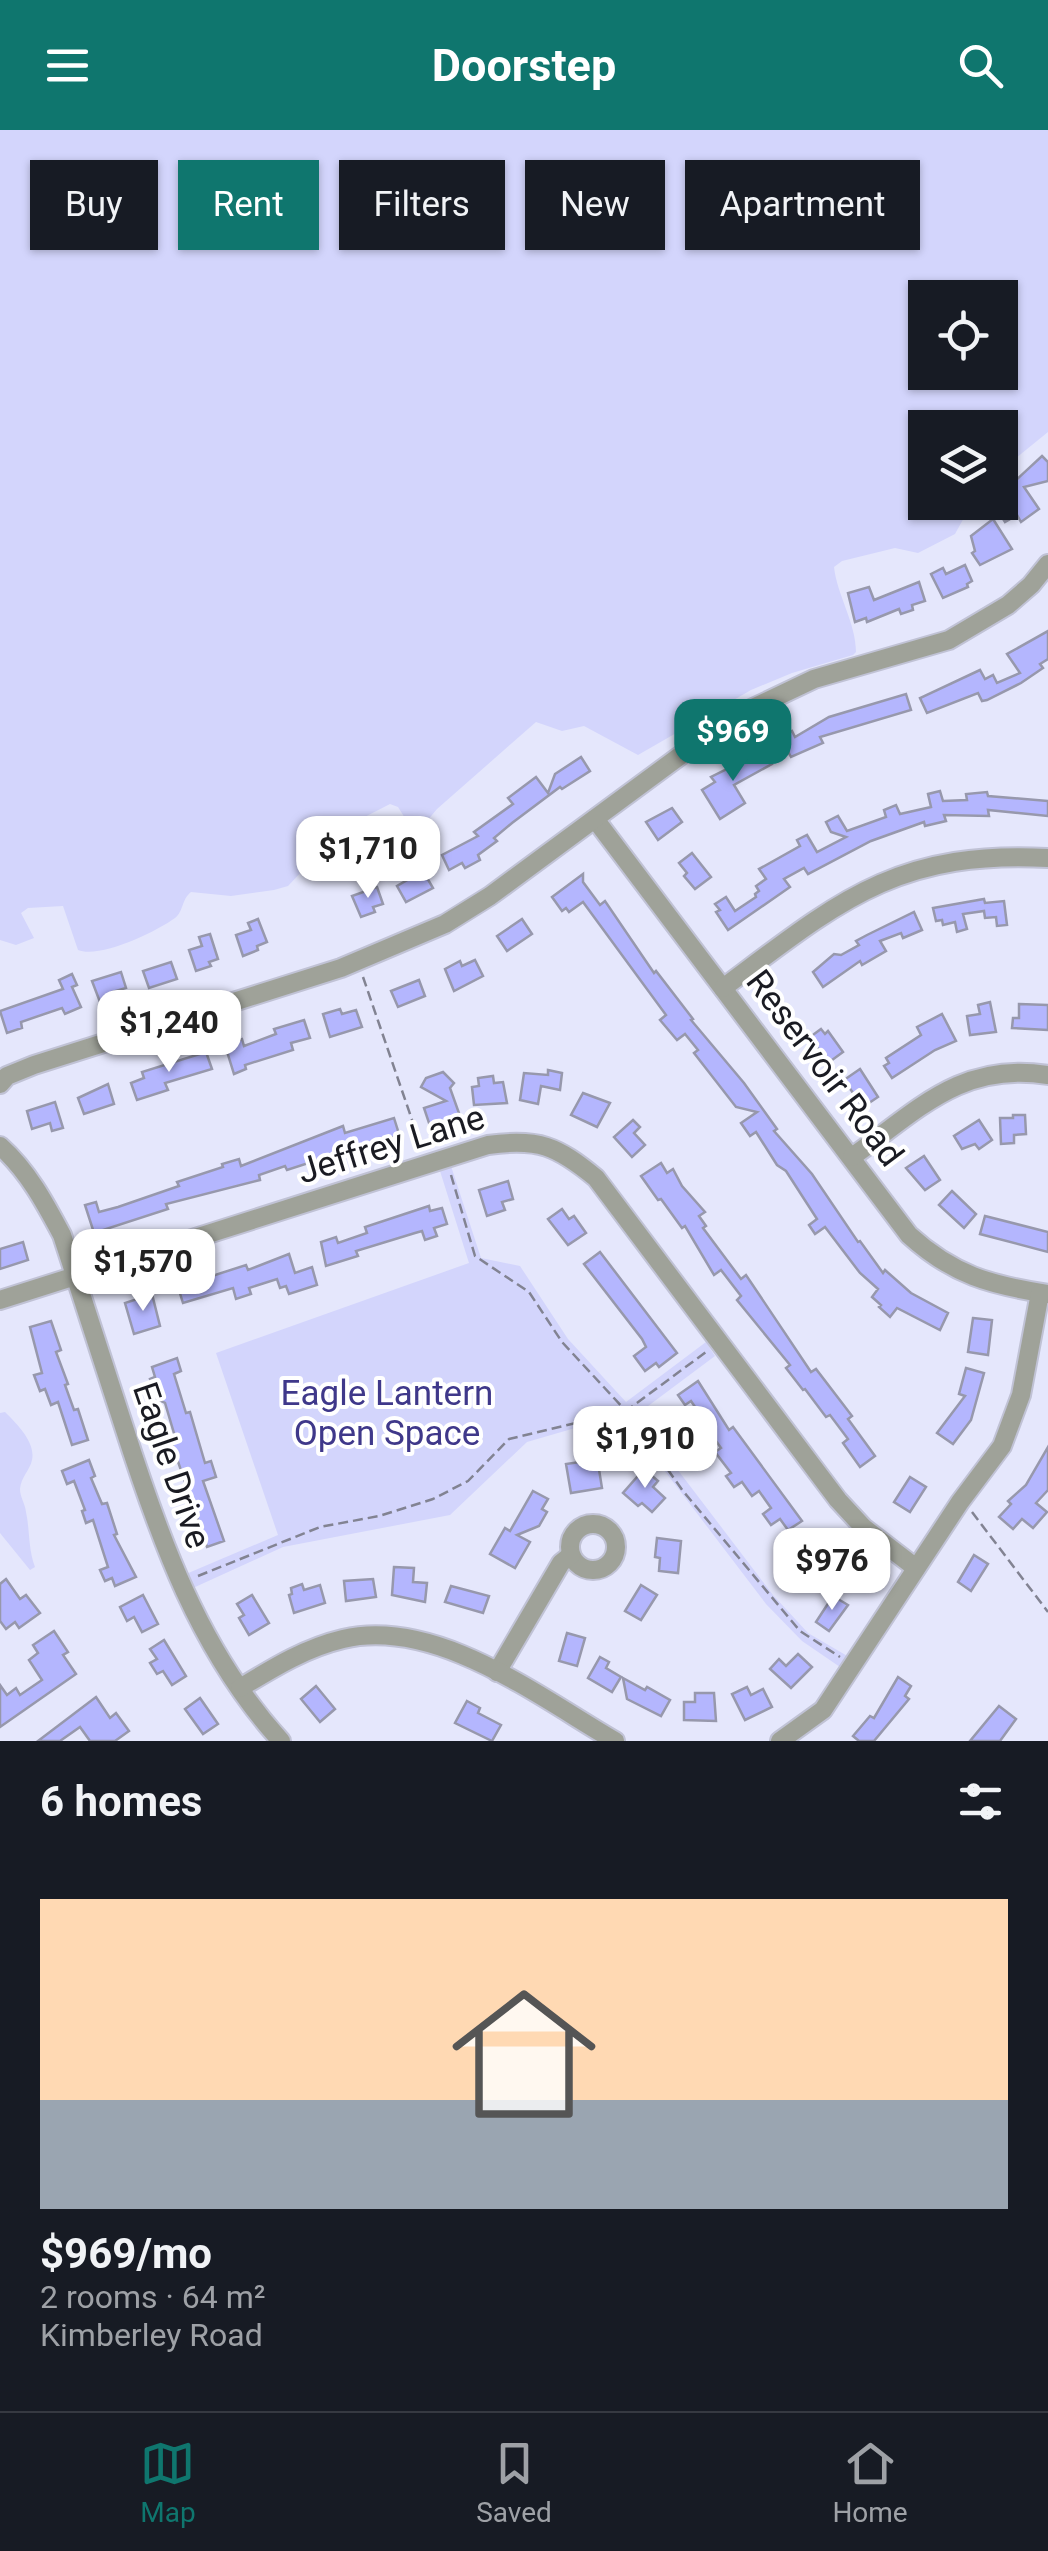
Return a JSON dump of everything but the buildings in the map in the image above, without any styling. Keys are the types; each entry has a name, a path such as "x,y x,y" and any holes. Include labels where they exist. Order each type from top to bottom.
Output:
{"street":[{"path":"0,1084 34,1064 357,962 445,924 730,719 814,679 949,640 1008,605 1048,564"},
{"name":"Reservoir Road","path":"594,820 910,1235 936,1260 964,1274 1044,1293"},
{"path":"723,988 820,914 866,888 911,870 970,858 1048,858"},
{"path":"852,1157 964,1080 998,1071 1048,1075"},
{"name":"Jeffrey Lane","path":"0,1300 488,1145 519,1140 544,1144 570,1157 596,1178 838,1500 864,1528 916,1568"},
{"name":"Eagle Drive","path":"0,1146 40,1194 62,1235 151,1512 180,1584 207,1637 281,1741"},
{"path":"780,1741 822,1710 962,1499 1002,1446 1014,1418 1044,1293"},
{"path":"497,1672 561,1563 572,1556"},
{"path":"240,1688 310,1649 346,1638 390,1636 428,1642 497,1672 615,1741"}],"path":[{"path":"357,962 475,1256 529,1292 562,1342 626,1411 683,1490 800,1631 854,1666"},
{"path":"180,1584 320,1526 380,1516 442,1495 482,1469 510,1439 626,1411 719,1342"},
{"path":"962,1499 1048,1612"}],"green space":[{"path":"0,130 1048,130 1048,432 1018,456 1018,410 908,410 908,520 963,520 955,534 918,553 895,548 842,561 834,567 853,630 853,655 751,690 638,755 584,726 562,731 536,722 437,809 422,827 410,826 398,807 390,804 310,845 307,866 288,886 231,896 191,892 175,918 141,937 99,951 78,950 63,906 28,908 21,913 34,938 16,945 0,940"},
{"name":"Eagle Lantern Open Space","path":"451,1166 481,1258 520,1266 568,1339 626,1402 706,1342 715,1356 636,1415 773,1595 808,1633 849,1657 840,1667 802,1641 766,1604 629,1424 582,1426 527,1442 450,1515 283,1547 193,1588 186,1574 278,1535 216,1353 469,1263 440,1171"},
{"path":"5,1412 31,1446 31,1464 20,1489 35,1567 30,1570 0,1533 0,1413"}]}
